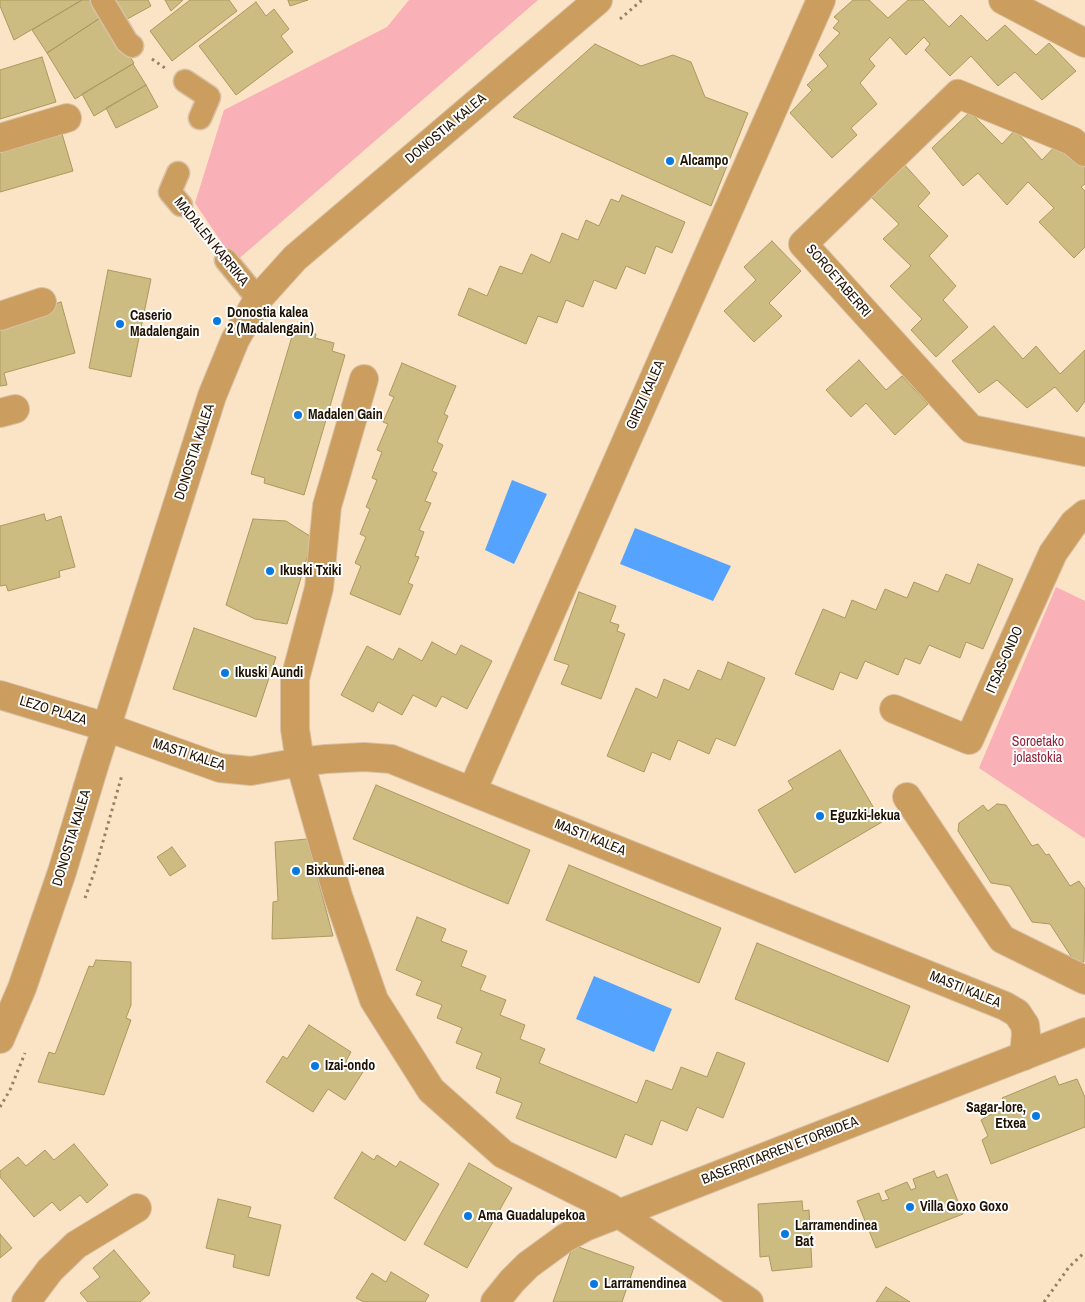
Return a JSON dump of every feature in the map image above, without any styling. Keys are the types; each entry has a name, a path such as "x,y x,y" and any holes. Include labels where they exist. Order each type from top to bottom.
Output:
{"street":[{"path":"102,0 127,42 132,46"},
{"name":"DONOSTIA KALEA","path":"0,1039 22,988 62,872 119,732 212,396 235,340 258,299 295,258 598,0"},
{"name":"GIRIZI KALEA","path":"472,791 821,0"},
{"path":"1002,0 1085,43"},
{"path":"185,81 209,97 200,118"},
{"name":"SOROETABERRI","path":"1085,152 1072,141 958,94 803,244 971,429 1085,452"},
{"path":"0,138 67,118"},
{"name":"MADALEN KARRIKA","path":"178,173 170,192 180,205"},
{"name":"MADALEN KARRIKA","path":"226,260 258,299"},
{"path":"0,316 42,302"},
{"path":"364,379 327,506 319,588 295,679 295,729 300,762 338,896 374,1000 431,1090 503,1154 620,1214 749,1302"},
{"name":"ITSAS-ONDO","path":"894,709 969,740 1053,553 1074,523 1085,514"},
{"name":"LEZO PLAZA","path":"0,695 119,732"},
{"name":"MASTI KALEA","path":"119,732 220,768 251,771 300,762 364,757 390,759 1005,1006 1017,1013 1025,1025 1024,1056"},
{"path":"906,797 1002,939 1085,980"},
{"name":"BASERRITARREN ETORBIDEA","path":"495,1302 512,1281 546,1250 586,1227 1085,1032"},
{"path":"26,1302 50,1270 76,1246 137,1208"}],"path":[{"path":"614,24 642,0"},
{"path":"132,46 185,81"},
{"name":"MADALEN KARRIKA","path":"180,205 226,260"},
{"path":"84,901 121,782 119,732"},
{"path":"0,1107 10,1090 29,1046"},
{"path":"1044,1302 1069,1267 1085,1252"}],"green space":[{"path":"409,0 538,0 235,262 195,203 224,110 387,27"},
{"name":"Soroetako jolastokia","path":"1056,587 1085,601 1084,838 979,768"}],"water":[{"path":"512,480 547,494 514,564 485,550"},
{"path":"635,528 731,566 713,601 620,564"},
{"path":"594,976 672,1009 654,1052 576,1019"}],"building":[{"path":"0,0 82,0 14,40 0,6"},
{"path":"82,0 92,0 103,16 47,53 32,30"},
{"path":"107,0 148,0 151,6 120,23"},
{"path":"165,0 183,0 171,11"},
{"path":"190,0 229,0 237,11 172,61 150,31"},
{"path":"288,0 308,0 290,6"},
{"path":"853,0 869,0 888,18 908,0 923,0 949,27 961,15 987,41 1005,25 1036,55 1049,43 1076,71 1042,100 1015,72 998,86 971,56 950,76 925,50 930,44 924,37 906,55 890,37 869,59 875,66 860,83 877,104 851,128 857,135 832,158 790,113 812,90 807,85 828,66 819,55 840,33 833,28 839,21 834,17"},
{"path":"256,2 266,16 274,9 289,29 281,36 293,52 236,95 199,46"},
{"path":"103,16 134,63 75,99 47,53"},
{"name":"Alcampo","path":"595,44 641,66 673,55 691,62 705,97 748,113 711,206 513,117"},
{"path":"42,57 56,102 0,119 0,70"},
{"path":"133,64 146,85 94,116 82,94"},
{"path":"146,85 158,107 116,128 106,108"},
{"path":"970,112 1002,144 1015,130 1042,160 1062,139 1085,164 1085,184 1081,187 1085,191 1085,247 1074,258 1039,222 1054,208 1028,182 1007,205 978,173 963,186 932,148"},
{"path":"60,127 73,171 0,192 0,145"},
{"path":"902,162 930,193 918,206 948,236 929,256 956,286 943,300 968,327 936,357 911,330 922,319 890,286 911,266 883,239 899,224 868,194"},
{"path":"622,195 685,222 672,253 656,246 645,274 626,266 616,289 594,280 583,307 566,300 557,323 538,316 526,344 458,315 469,288 487,296 500,266 522,274 531,254 550,263 562,233 578,240 586,220 599,226 611,199 619,202"},
{"path":"772,241 801,271 769,303 782,316 754,342 724,311 756,280 744,267"},
{"name":"Caserio Madalengain","path":"108,270 151,279 131,377 89,368"},
{"path":"61,302 75,353 4,373 7,385 0,386 0,320"},
{"path":"994,326 1023,359 1036,346 1060,374 1085,350 1085,401 1077,412 1055,387 1027,408 997,380 979,393 952,361"},
{"name":"Madalen Gain","path":"300,329 316,334 315,338 334,343 332,351 345,355 304,495 264,483 265,478 251,474 293,333 298,335"},
{"path":"859,360 886,390 902,376 928,404 895,435 866,403 851,417 826,390"},
{"path":"402,363 456,386 444,414 448,416 437,442 443,445 432,471 437,473 425,501 431,503 419,530 424,532 415,556 419,557 408,583 413,585 400,615 350,594 361,566 355,563 366,537 360,534 370,509 366,507 377,480 372,478 382,452 377,450 388,424 383,422 394,397 389,395"},
{"path":"44,514 46,521 61,516 75,567 59,571 60,577 8,591 6,585 0,586 0,526"},
{"name":"Ikuski Txiki","path":"253,519 286,521 313,538 287,624 255,619 226,605"},
{"path":"978,564 1013,579 983,649 966,642 960,658 929,645 920,664 905,658 898,675 865,661 857,679 840,672 833,690 795,674 823,609 845,618 852,600 876,610 885,589 907,598 914,582 938,592 946,574 970,584"},
{"path":"579,592 616,606 610,622 619,625 617,631 625,634 601,699 561,684 569,665 554,660"},
{"name":"Ikuski Aundi","path":"194,628 276,657 256,717 173,689"},
{"path":"432,642 456,655 461,645 492,661 467,709 442,696 436,707 413,695 402,715 378,702 373,712 341,695 367,646 393,660 399,648 422,661"},
{"path":"728,662 765,678 735,746 716,738 709,754 678,740 670,760 652,752 644,772 607,756 636,688 657,698 664,679 689,690 698,670 721,680"},
{"name":"Eguzki-lekua","path":"840,750 882,822 795,873 758,810 793,789 788,781"},
{"path":"376,785 530,850 508,904 353,839"},
{"path":"997,804 1006,805 1032,846 1038,844 1046,855 1049,854 1070,886 1079,881 1085,889 1084,962 1074,961 1050,924 1032,922 1010,886 991,883 958,831 959,823 983,805 988,811"},
{"name":"Bixkundi-enea","path":"307,839 333,936 272,939 273,902 278,901 275,842"},
{"path":"172,847 186,866 170,876 157,857"},
{"path":"569,865 721,928 699,983 546,920"},
{"path":"417,917 446,929 441,941 467,951 461,966 486,976 480,990 506,1000 500,1015 525,1025 520,1039 545,1049 539,1063 637,1103 646,1080 672,1090 681,1067 707,1077 717,1052 745,1063 723,1118 697,1107 687,1131 661,1120 652,1145 625,1134 616,1158 516,1118 522,1103 496,1093 501,1078 476,1068 482,1053 456,1043 462,1028 437,1018 442,1005 416,995 422,981 396,970"},
{"path":"757,943 910,1006 888,1062 735,999"},
{"path":"96,960 131,962 131,1005 126,1018 131,1020 104,1095 38,1082 49,1052 55,1054 89,966 93,967"},
{"name":"Izai-ondo","path":"309,1025 351,1052 346,1061 363,1072 345,1100 328,1089 313,1112 266,1082 283,1056 287,1059"},
{"name":"Sagar-lore, Etxea","path":"1055,1076 1059,1085 1077,1079 1085,1097 1085,1127 991,1164 982,1140 988,1136 981,1120 1007,1105 1002,1098"},
{"path":"74,1144 108,1185 87,1203 80,1195 60,1211 52,1202 34,1217 0,1177 0,1171 18,1157 26,1166 45,1150 54,1160"},
{"path":"362,1152 374,1160 377,1155 396,1167 400,1161 439,1184 405,1241 334,1198"},
{"name":"Ama Guadalupekoa","path":"469,1163 512,1188 467,1268 424,1244"},
{"name":"Villa Goxo Goxo","path":"934,1171 937,1178 947,1174 963,1214 876,1248 857,1201 879,1193 882,1201 889,1199 885,1191 907,1182 911,1190 916,1188 913,1179"},
{"path":"218,1199 251,1207 248,1217 281,1225 269,1276 233,1267 235,1255 206,1248"},
{"name":"Larramendinea Bat","path":"802,1201 803,1211 809,1210 812,1267 772,1271 769,1256 760,1257 758,1204"},
{"path":"0,1234 12,1248 0,1258"},
{"name":"Larramendinea","path":"573,1245 634,1267 622,1302 553,1302"},
{"path":"114,1250 150,1293 140,1302 88,1302 80,1293 100,1277 93,1268"},
{"path":"391,1272 429,1295 425,1302 364,1302 356,1298 372,1273 386,1282"},
{"path":"886,1287 910,1302 876,1302"}],"place":[{"name":"Alcampo","path":"670,161"},
{"name":"Donostia kalea 2 (Madalengain)","path":"217,321"},
{"name":"Caserio Madalengain","path":"120,324"},
{"name":"Madalen Gain","path":"298,415"},
{"name":"Ikuski Txiki","path":"270,571"},
{"name":"Ikuski Aundi","path":"225,673"},
{"name":"Eguzki-lekua","path":"820,816"},
{"name":"Bixkundi-enea","path":"296,871"},
{"name":"Izai-ondo","path":"315,1066"},
{"name":"Sagar-lore, Etxea","path":"1036,1116"},
{"name":"Villa Goxo Goxo","path":"910,1207"},
{"name":"Ama Guadalupekoa","path":"468,1216"},
{"name":"Larramendinea Bat","path":"785,1234"},
{"name":"Larramendinea","path":"594,1284"}]}
